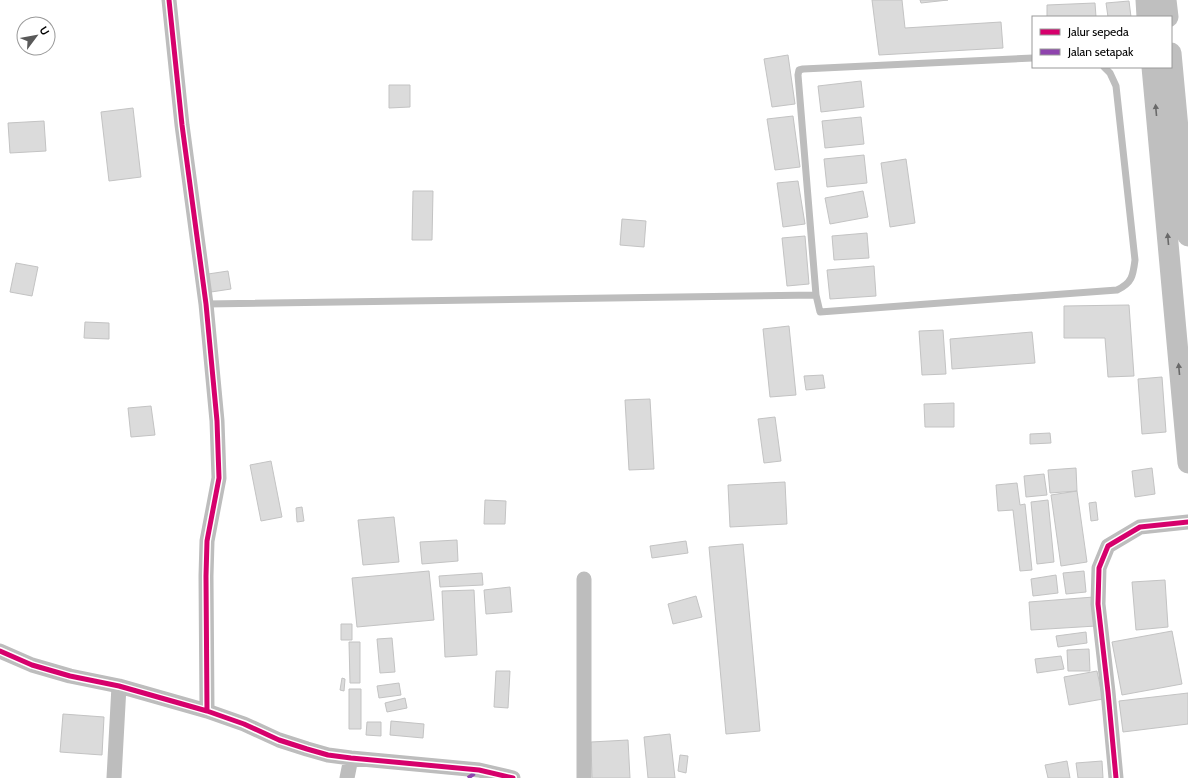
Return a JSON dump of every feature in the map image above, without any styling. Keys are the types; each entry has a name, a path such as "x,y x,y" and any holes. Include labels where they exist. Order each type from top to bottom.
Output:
{"main road":[{"path":"1146,0 1147,16"},
{"path":"1166,0 1168,16"},
{"path":"1172,64 1188,236"},
{"path":"1152,68 1188,463"}],"street":[{"path":"169,0 182,125 206,304 217,421 219,478 207,541 207,711"},
{"path":"1116,778 1098,604 1099,568 1108,546 1140,527 1188,522"},
{"path":"584,579 584,778"},
{"path":"0,651 32,665 70,676 119,686 207,711 244,724 279,740 307,749 351,758 479,770 513,778"},
{"path":"114,778 119,686"},
{"path":"347,778 351,758"}],"lane":[{"path":"1032,58 799,70 816,295 818,309 820,312 1117,290 1125,286 1133,273 1135,260 1116,86 1110,73 1105,68"},
{"path":"206,304 816,295"}],"building":[{"path":"872,0 902,0 905,28 1001,22 1003,48 879,55"},
{"path":"920,0 948,0 921,3"},
{"path":"1129,1 1131,16 1108,16 1106,3"},
{"path":"1095,3 1096,16 1047,16 1047,5"},
{"path":"788,55 795,104 772,107 764,59"},
{"path":"861,81 864,107 821,112 818,86"},
{"path":"389,85 410,85 410,107 389,108"},
{"path":"133,108 141,177 109,181 101,112"},
{"path":"793,116 800,167 775,170 767,119"},
{"path":"861,117 864,144 825,148 822,121"},
{"path":"44,121 46,151 10,153 8,123"},
{"path":"864,155 867,183 827,187 824,159"},
{"path":"906,159 915,223 890,227 881,163"},
{"path":"798,181 805,224 783,227 777,183"},
{"path":"413,191 433,191 432,240 412,240"},
{"path":"863,191 868,217 830,224 825,198"},
{"path":"622,219 646,221 644,247 620,245"},
{"path":"867,233 869,258 834,260 832,236"},
{"path":"805,236 809,284 787,286 782,238"},
{"path":"16,263 38,267 32,296 10,292"},
{"path":"874,266 876,296 830,299 827,270"},
{"path":"228,271 231,289 211,292 208,274"},
{"path":"1129,305 1134,376 1108,377 1105,338 1064,338 1064,306"},
{"path":"85,322 109,323 109,339 84,338"},
{"path":"789,326 796,395 770,397 763,329"},
{"path":"943,330 946,374 922,375 919,331"},
{"path":"1032,332 1035,363 952,369 950,339"},
{"path":"823,375 825,388 806,390 804,376"},
{"path":"1162,377 1166,432 1142,434 1138,379"},
{"path":"650,399 654,469 629,470 625,400"},
{"path":"954,403 954,427 925,427 924,404"},
{"path":"151,406 155,435 131,437 128,408"},
{"path":"775,417 781,461 764,463 758,419"},
{"path":"1050,433 1051,443 1030,444 1030,434"},
{"path":"271,461 282,517 261,521 250,465"},
{"path":"1076,468 1077,491 1050,493 1048,470"},
{"path":"1152,468 1155,494 1135,497 1132,471"},
{"path":"1044,474 1047,495 1026,497 1024,476"},
{"path":"785,482 787,524 730,527 728,485"},
{"path":"1017,483 1020,505 1025,504 1032,570 1020,571 1013,510 998,511 996,485"},
{"path":"1077,491 1087,562 1061,566 1051,495"},
{"path":"485,500 506,501 505,524 484,524"},
{"path":"1048,500 1054,562 1037,564 1031,502"},
{"path":"1096,502 1098,520 1091,521 1089,503"},
{"path":"302,507 304,521 297,522 296,508"},
{"path":"394,517 399,562 363,565 358,520"},
{"path":"457,540 458,561 422,564 420,542"},
{"path":"686,541 688,553 652,558 650,546"},
{"path":"743,544 760,731 726,734 709,547"},
{"path":"429,571 434,620 357,627 352,578"},
{"path":"1084,571 1086,592 1066,594 1063,573"},
{"path":"482,573 483,585 440,587 439,576"},
{"path":"1056,575 1058,593 1033,596 1031,579"},
{"path":"1165,580 1168,627 1136,630 1132,582"},
{"path":"510,587 512,612 486,614 484,590"},
{"path":"474,590 477,655 445,657 442,591"},
{"path":"696,596 702,617 673,624 668,604"},
{"path":"1094,597 1096,626 1031,630 1029,602"},
{"path":"341,624 352,624 352,640 341,640"},
{"path":"1172,631 1182,684 1122,695 1112,642"},
{"path":"1086,632 1087,643 1058,647 1056,636"},
{"path":"392,638 395,672 380,673 377,639"},
{"path":"349,642 360,642 360,683 350,683"},
{"path":"1089,649 1090,671 1068,671 1067,650"},
{"path":"1061,656 1064,669 1037,673 1035,659"},
{"path":"496,671 510,671 508,708 494,707"},
{"path":"1097,671 1103,699 1069,705 1064,677"},
{"path":"342,678 345,679 344,691 340,690"},
{"path":"399,683 401,695 379,698 377,686"},
{"path":"349,689 361,689 361,729 349,729"},
{"path":"1188,693 1188,724 1123,732 1119,701"},
{"path":"405,698 407,708 387,712 385,703"},
{"path":"63,714 104,717 102,755 60,752"},
{"path":"391,721 424,724 423,738 390,735"},
{"path":"367,722 381,722 381,736 366,735"},
{"path":"670,734 675,778 648,778 644,737"},
{"path":"628,740 630,778 592,778 591,742"},
{"path":"680,755 688,756 686,773 678,771"},
{"path":"1067,761 1070,778 1048,778 1045,765"},
{"path":"1102,761 1103,778 1078,778 1076,763"}],"marked path":[{"path":"468,778 479,770"}],"cycle path":[{"path":"169,0 182,125 206,304 217,421 219,478 207,541 207,711"},
{"path":"1116,778 1098,604 1099,568 1108,546 1140,527 1188,522"},
{"path":"0,651 32,665 70,676 119,686 207,711 244,724 279,740 328,755 479,770 513,778"}]}
